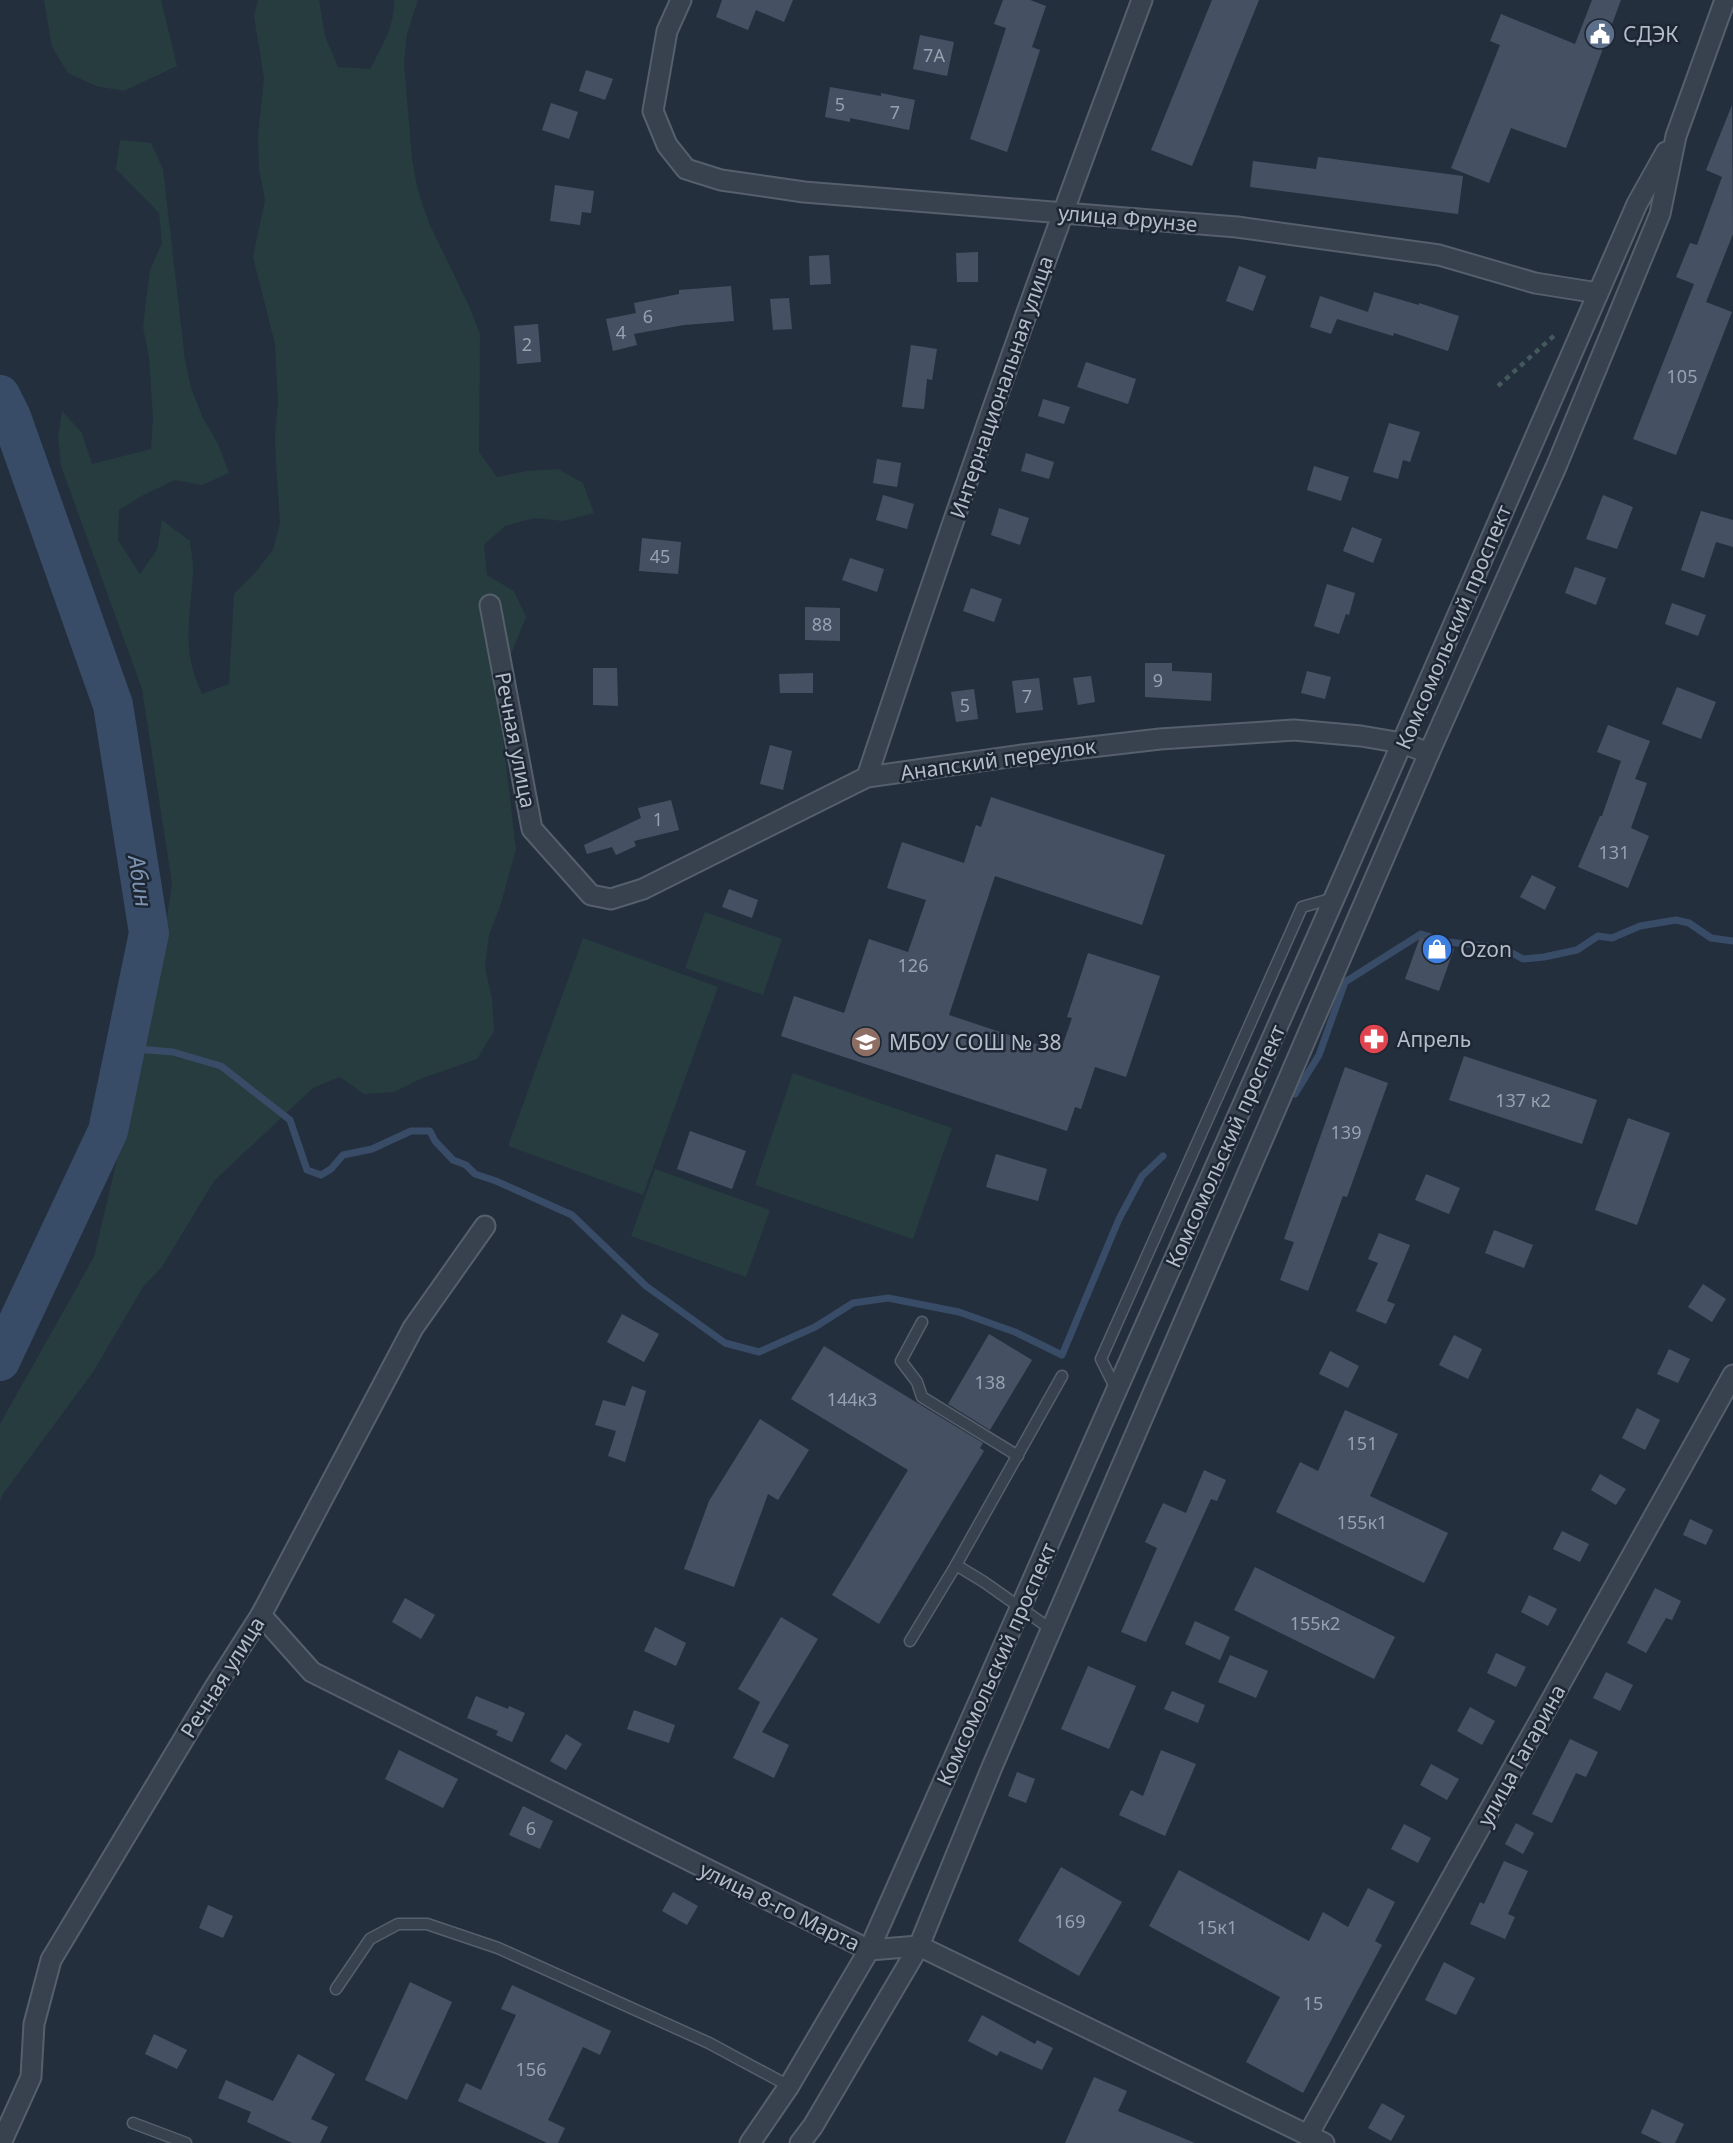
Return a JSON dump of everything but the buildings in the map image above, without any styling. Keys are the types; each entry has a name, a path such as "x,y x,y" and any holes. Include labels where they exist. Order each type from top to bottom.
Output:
{"street":[{"name":"улица Фрунзе","path":"681,0 667,31 653,111 667,145 686,169 721,180 804,192 1237,227 1439,255 1535,283 1598,293"},
{"name":"Интернациональная улица","path":"867,777 916,628 1062,213 1142,0"},
{"name":"Комсомольский проспект","path":"800,2143 813,2126 919,1946 1429,753 1556,467 1660,214 1676,136 1726,0"},
{"name":"Комсомольский проспект","path":"750,2143 789,2086 869,1950 1637,204 1676,136"},
{"name":"Речная улица","path":"490,605 532,829 592,895"},
{"name":"Анапский переулок","path":"592,895 611,899 643,889 867,777 1160,738 1294,730 1361,736 1402,743 1429,753"},
{"name":"Речная улица","path":"1,2143 31,2077 34,2024 51,1960 261,1615 414,1328 485,1226"},
{"name":"улица Гагарина","path":"1316,2139 1733,1375"},
{"name":"улица 8-го Марта","path":"261,1615 312,1672 869,1950 919,1946"},
{"path":"919,1946 1316,2139"}],"lane":[{"path":"1117,1391 1101,1359 1302,908 1334,898"},
{"path":"922,1322 901,1360 917,1382 922,1397 1018,1456"},
{"path":"911,1641 1062,1376"},
{"path":"956,1565 1052,1630"},
{"path":"336,1989 370,1939 398,1924 427,1924 498,1948 709,2043 789,2086"},
{"path":"133,2123 186,2143"}],"path":[{"path":"1498,386 1559,331"}],"green space":[{"path":"44,0 161,0 177,66 124,91 96,86 68,73 52,47"},
{"path":"258,0 319,0 325,36 338,67 370,69 390,27 394,0 418,0 407,34 404,63 412,159 418,191 429,223 480,334 479,452 497,477 558,469 583,483 594,513 563,521 534,518 505,526 484,545 487,575 514,591 526,617 497,689 516,849 500,907 489,935 485,967 492,999 494,1031 477,1059 420,1079 394,1092 364,1094 340,1077 313,1088 214,1181 162,1267 143,1287 93,1372 3,1494 0,1502 0,1424 94,1257 155,999 172,883 142,689 61,466 58,438 62,411 82,433 92,464 151,449 153,418 149,357 143,327 150,270 162,243 159,213 116,169 120,140 151,143 163,169 185,360 191,388 229,473 202,485 175,480 145,494 119,510 118,540 140,574 157,550 162,520 190,541 193,570 188,635 195,678 202,694 229,684 234,594 273,550 280,523 275,432 278,403 275,344 253,257 265,200 259,169 258,136 264,78 254,16"},
{"path":"705,912 782,939 763,995 685,968"},
{"path":"583,938 718,987 643,1195 508,1146"},
{"path":"793,1073 952,1128 913,1239 755,1185"},
{"path":"655,1169 770,1210 746,1277 631,1236"}],"waterway":[{"name":"Абин","path":"0,395 11,417 113,705 149,933 108,1131 0,1361"},
{"path":"1295,1094 1319,1055 1345,982 1421,934 1448,942 1503,948 1523,959 1577,950 1598,936 1612,938 1640,926 1676,920 1689,923 1711,938 1733,941"},
{"path":"125,1048 173,1052 221,1066 290,1120 307,1170 321,1175 331,1169 343,1155 372,1149 411,1131 430,1131 435,1141 453,1160 466,1165 475,1174 572,1215 646,1286 725,1343 759,1352 815,1327 853,1303 888,1298 959,1312 1015,1332 1062,1355 1119,1219 1142,1176 1163,1156"}],"place":[{"name":"СДЭК","path":"1600,34"},
{"name":"Ozon","path":"1437,949"},
{"name":"Апрель","path":"1374,1039"},
{"name":"МБОУ СОШ № 38","path":"866,1042"}]}
